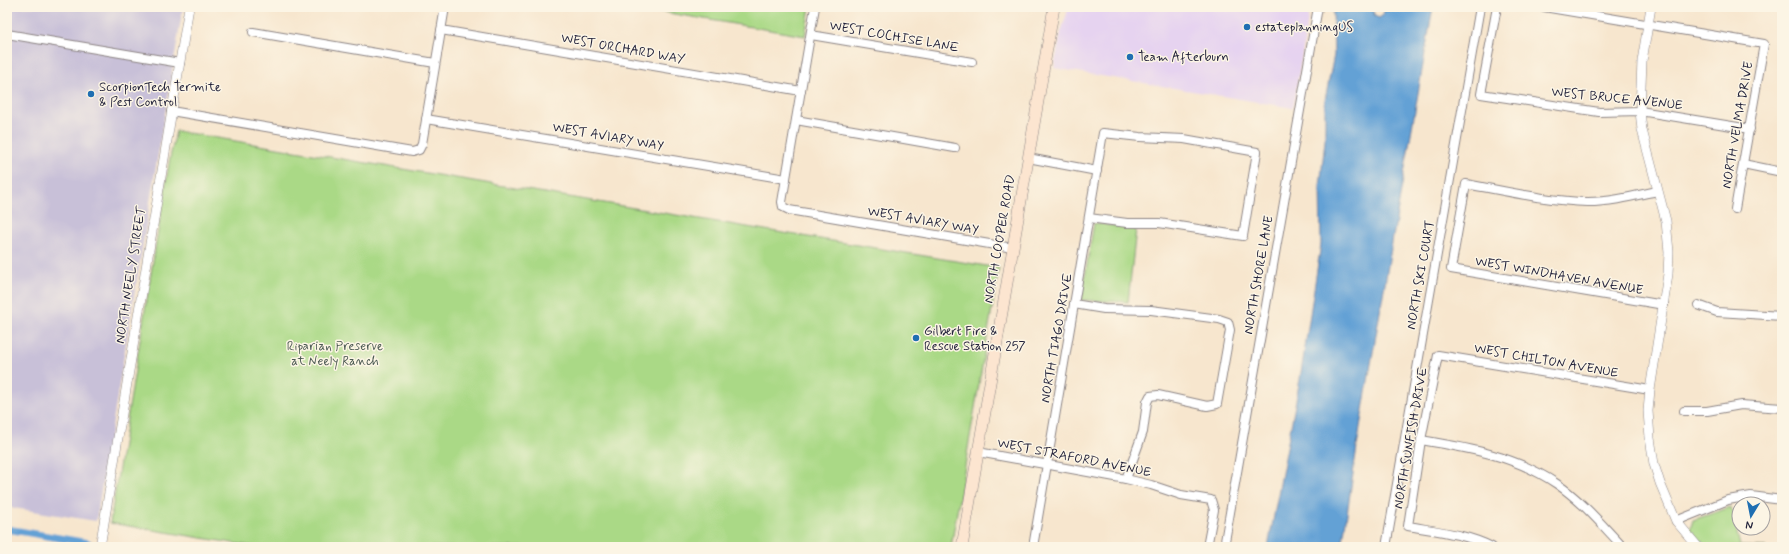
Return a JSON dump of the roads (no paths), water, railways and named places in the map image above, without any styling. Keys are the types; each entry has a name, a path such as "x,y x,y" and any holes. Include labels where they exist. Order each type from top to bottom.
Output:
{"main road":[{"name":"NORTH COOPER ROAD","path":"962,547 1054,7"}],"street":[{"name":"NORTH NEELY STREET","path":"100,544 189,7"},
{"path":"172,111 412,152 419,150 422,144 445,7"},
{"path":"786,179 816,7"},
{"name":"NORTH SHORE LANE","path":"1224,547 1318,7"},
{"name":"NORTH SKI COURT","path":"1386,547 1480,7"},
{"name":"WEST BRUCE AVENUE","path":"1497,7 1481,94 1599,112 1640,111 1750,129"},
{"path":"1544,7 1648,25"},
{"path":"1651,7 1642,61 1640,111 1642,130 1666,221 1669,252 1664,305 1648,411 1654,464 1660,483 1676,521 1698,547"},
{"name":"NORTH VELMA DRIVE","path":"1648,25 1764,44 1735,209"},
{"name":"WEST ORCHARD WAY","path":"441,30 801,92"},
{"path":"253,32 435,63"},
{"path":"7,34 180,63"},
{"name":"WEST COCHISE LANE","path":"811,35 972,62"},
{"name":"WEST AVIARY WAY","path":"426,119 786,179 783,207 788,210 1013,248"},
{"path":"796,120 955,148"},
{"name":"NORTH TIAGO DRIVE","path":"1033,547 1103,133 1140,137 1184,139 1258,152 1243,236 1159,223 1127,223 1089,218"},
{"path":"1028,158 1097,171"},
{"path":"1743,164 1782,172"},
{"name":"WEST WINDHAVEN AVENUE","path":"1657,191 1619,200 1589,202 1559,200 1466,184 1451,270 1664,305"},
{"path":"1074,304 1104,309 1151,310 1219,319 1228,322 1230,330 1217,404 1207,406 1158,395 1150,396 1147,402 1143,432 1126,479"},
{"path":"1698,305 1717,312 1782,316"},
{"name":"WEST CHILTON AVENUE","path":"1438,355 1650,390"},
{"name":"NORTH SUNFISH DRIVE","path":"1438,355 1421,440 1408,526 1456,534 1481,541 1492,547"},
{"path":"1684,411 1707,411 1741,405 1782,408"},
{"path":"1421,440 1485,452 1520,464 1557,484 1583,506 1623,547"},
{"name":"WEST STRAFORD AVENUE","path":"978,452 1126,479 1151,485 1181,495 1212,500 1214,510 1207,547"},
{"path":"1676,521 1728,500 1751,496 1782,500"}],"water":[{"path":"1333,7 1371,7 1375,16 1379,18 1383,15 1385,7 1433,7 1360,427 1342,547 1268,547 1300,379 1321,244 1320,186 1325,141 1325,100 1334,55"}],"waterway":[{"path":"7,529 88,543"}],"place":[{"name":"estateplanningUS","path":"1247,27"},
{"name":"Team Afterburn","path":"1130,57"},
{"name":"ScorpionTech Termite & Pest Control","path":"91,94"},
{"name":"Gilbert Fire & Rescue Station 257","path":"916,338"}],"park label":[{"name":"Riparian Preserve at Neely Ranch","path":"335,354"}]}
